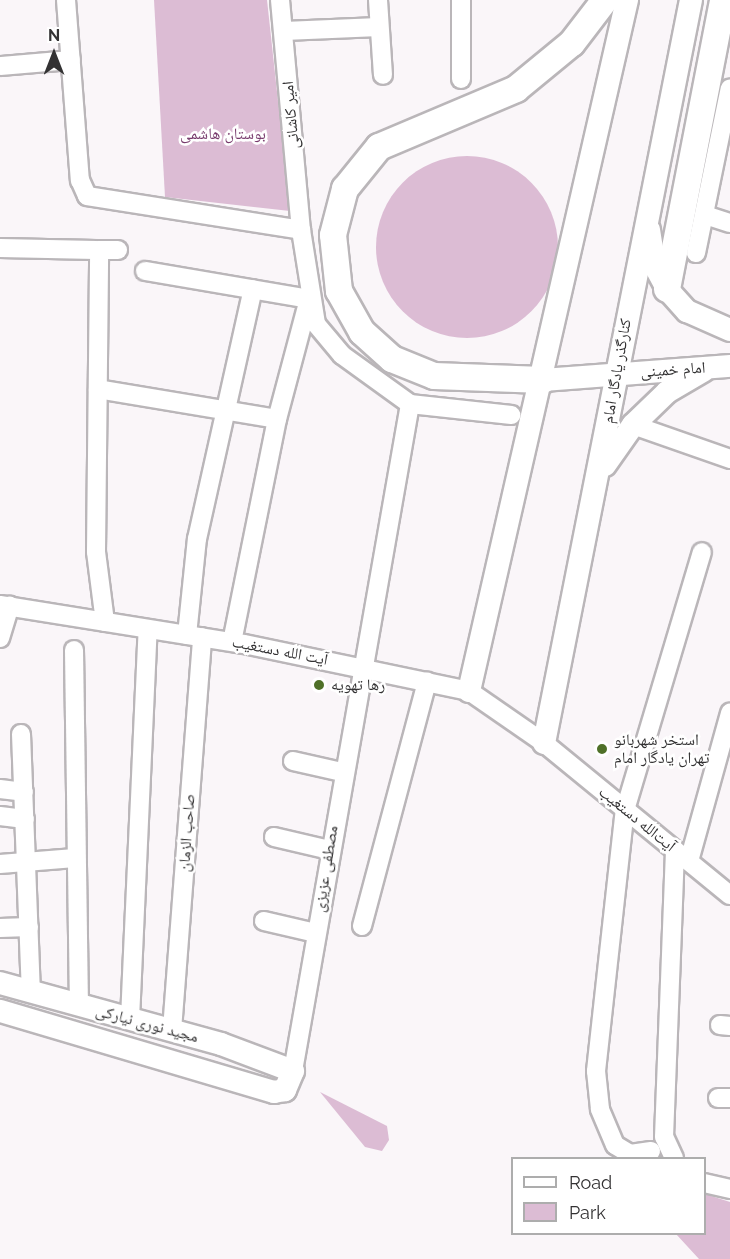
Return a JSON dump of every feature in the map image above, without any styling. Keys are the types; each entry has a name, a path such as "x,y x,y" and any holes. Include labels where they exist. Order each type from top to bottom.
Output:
{"highway":[{"path":"543,380 434,376 392,359 362,332 339,291 333,235 345,189 379,147 516,88 572,44 605,0"},
{"path":"667,289 723,0"}],"main road":[{"path":"469,692 543,380 627,0"},
{"name":"کنارگذر یادگار امام","path":"544,743 690,0"},
{"path":"647,210 655,266 667,289 687,311 730,330"},
{"name":"امام خمینی","path":"543,380 730,366"},
{"path":"598,476 633,425 667,392 708,368"},
{"name":"مجید نوری نیارکی","path":"0,983 172,1030 293,1071 285,1090 274,1092 0,1011"}],"street":[{"path":"66,0 80,180 93,200 301,230"},
{"name":"امیر کاشانی","path":"280,0 309,299"},
{"path":"378,0 383,75"},
{"path":"461,0 461,79"},
{"path":"284,32 380,27"},
{"path":"0,66 71,60"},
{"path":"696,253 730,91"},
{"path":"705,215 730,223"},
{"path":"0,248 118,250"},
{"path":"98,250 96,552 105,622"},
{"path":"145,271 309,299"},
{"name":"صاحب الزمان","path":"172,1030 198,539 253,289"},
{"path":"309,299 316,324 342,356 410,404 511,415"},
{"path":"232,642 277,419 309,299"},
{"path":"98,389 225,408 277,419"},
{"name":"مصطفی عزیزی","path":"293,1071 360,667 410,404"},
{"path":"633,425 730,459"},
{"path":"651,1151 622,1152 604,1121 597,1092 625,810 702,552"},
{"path":"0,638 5,606"},
{"name":"آیت الله دستغیب","path":"5,606 232,642 360,667 469,692 544,743"},
{"path":"130,1019 148,629"},
{"path":"74,650 75,858 79,1005"},
{"path":"362,926 428,682"},
{"path":"674,1157 664,1137 682,856 730,713"},
{"path":"21,734 32,992"},
{"name":"آیت‌الله دستغیب","path":"544,743 730,895"},
{"path":"293,761 342,772"},
{"path":"0,789 24,792"},
{"path":"0,816 25,819"},
{"path":"274,837 330,850"},
{"path":"0,864 75,858"},
{"path":"264,921 316,933"},
{"path":"0,928 29,927"},
{"path":"706,1183 730,1189"}],"green space":[{"name":"بوستان هاشمی","path":"154,0 267,0 290,211 165,197"},
{"path":"467,156 485,157 502,162 532,182 552,212 557,229 557,265 552,282 532,312 502,332 485,337 467,338 449,337 432,332 402,312 382,282 377,265 376,247 377,229 382,212 402,182 432,162 449,157"},
{"path":"320,1092 387,1126 389,1140 382,1151 365,1147"},
{"path":"706,1194 730,1202 730,1259 699,1259 677,1235 706,1235"}],"place":[{"name":"رها تهویه","path":"319,685"},
{"name":"استخر شهربانو تهران یادگار امام","path":"602,749"}]}
